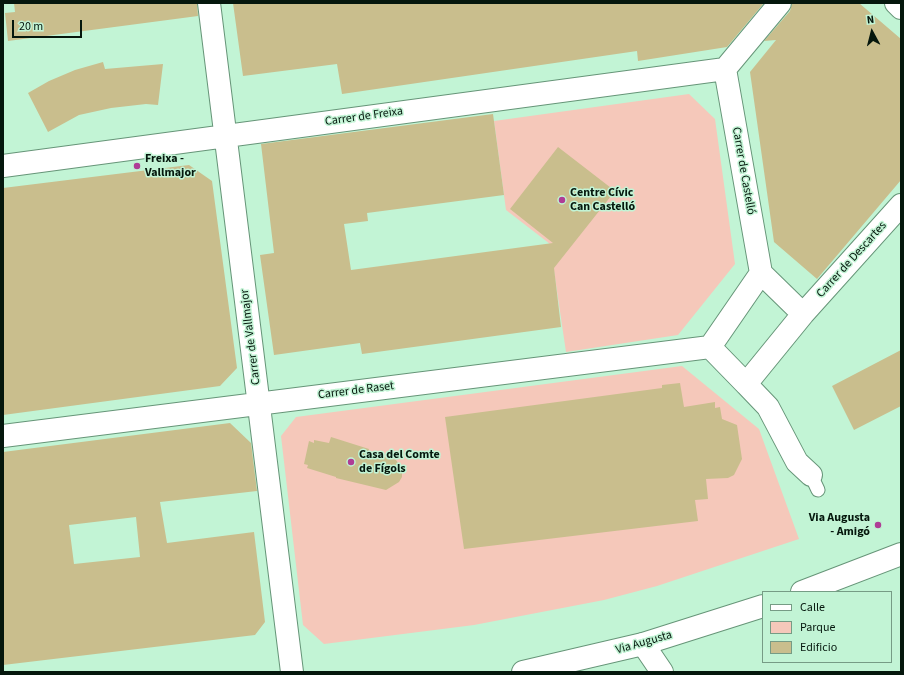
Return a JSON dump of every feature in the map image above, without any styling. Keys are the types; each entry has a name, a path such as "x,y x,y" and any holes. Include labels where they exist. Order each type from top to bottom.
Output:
{"street":[{"name":"Carrer de Vallmajor","path":"209,3 292,672"},
{"path":"725,69 780,3"},
{"path":"896,3 901,8"},
{"name":"Carrer de Freixa","path":"3,166 725,69"},
{"name":"Carrer de Castelló","path":"725,69 761,273"},
{"name":"Carrer de Descartes","path":"746,384 803,314 901,205"},
{"path":"803,314 761,273 710,347 768,406 797,462 814,482"},
{"name":"Carrer de Raset","path":"3,436 710,347"},
{"path":"805,591 901,554"},
{"name":"Via Augusta","path":"524,672 643,644 762,606"},
{"path":"643,644 662,672"}],"green space":[{"path":"689,94 715,119 735,264 678,335 566,352 550,244 506,210 494,121"},
{"path":"682,366 759,429 799,539 657,586 604,600 474,625 324,644 303,625 281,436 296,417"}],"building":[{"path":"14,3 197,3 198,16 8,41 5,13 15,12"},
{"path":"233,3 764,3 727,47 638,61 637,51 342,94 337,64 243,76"},
{"path":"792,3 859,3 901,39 901,180 817,279 774,242 750,72 776,40 764,41 790,11"},
{"path":"103,62 105,69 163,64 158,105 146,104 111,108 79,115 48,132 28,93 49,81 75,70"},
{"path":"493,114 504,195 367,213 368,221 344,224 351,270 553,243 510,209 558,147 615,191 554,268 561,327 362,354 360,343 274,355 260,255 274,253 261,144"},
{"path":"189,165 212,181 237,368 220,386 3,415 3,188"},
{"path":"901,350 901,406 854,430 832,386"},
{"path":"680,383 684,407 715,402 715,408 720,407 722,419 737,425 742,459 734,475 728,478 706,479 708,499 695,500 698,521 464,549 445,417 662,388 662,385"},
{"path":"230,423 251,443 257,491 160,502 167,543 254,532 265,622 255,635 3,665 3,452","holes":["136,517 140,557 74,564 69,525"]},
{"name":"Casa del Comte de Fígols","path":"331,437 369,449 368,453 396,460 402,469 402,477 399,482 386,490 336,478 307,468 308,465 304,464 309,441 314,443 314,440 329,443"}],"place":[{"name":"Freixa - Vallmajor","path":"137,166"},
{"name":"Centre Cívic Can Castelló","path":"562,200"},
{"name":"Casa del Comte de Fígols","path":"351,462"},
{"name":"Via Augusta - Amigó","path":"878,525"}]}
